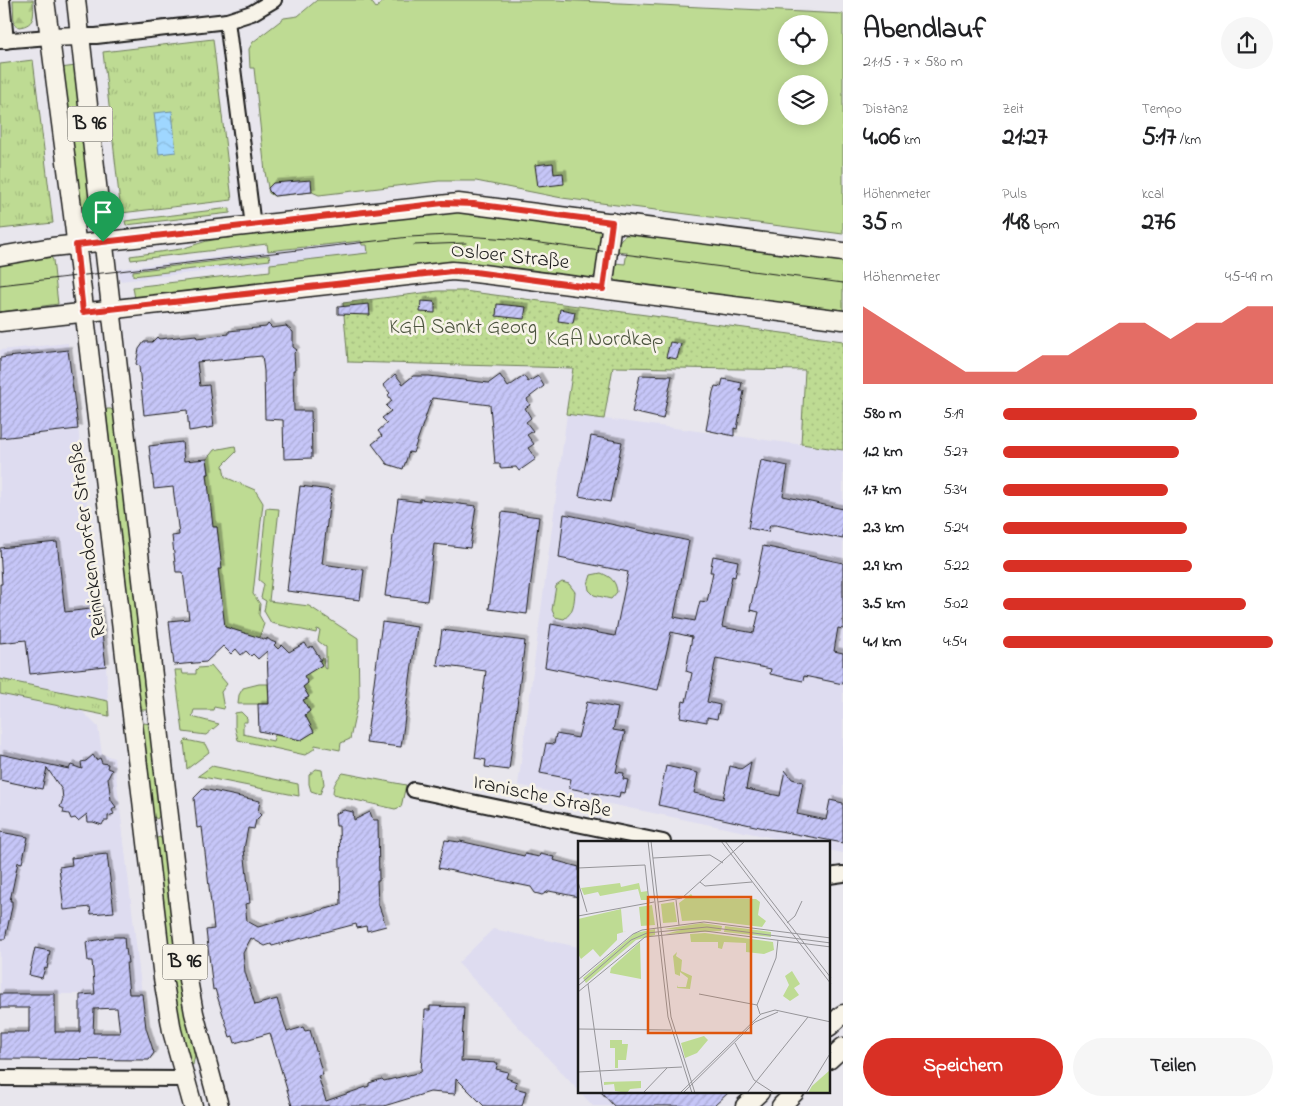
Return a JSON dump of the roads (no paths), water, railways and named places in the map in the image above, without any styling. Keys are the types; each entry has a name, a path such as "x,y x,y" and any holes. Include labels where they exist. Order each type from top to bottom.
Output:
{"main road":[{"name":"B 96","path":"45,0 76,245"},
{"name":"B 96","path":"76,0 187,974 209,1075 219,1106"},
{"path":"49,37 80,36"},
{"path":"0,256 76,245 458,203 843,252"},
{"path":"603,289 612,222"},
{"name":"Reinickendorfer Straße","path":"76,245 162,978 172,1031 193,1106"},
{"name":"Osloer Straße","path":"0,322 452,271 475,272 843,320"},
{"path":"145,829 170,826"},
{"path":"831,1025 843,1014"},
{"path":"831,1058 843,1047"},
{"path":"185,1079 209,1075"},
{"path":"745,1106 758,1094"},
{"path":"781,1106 793,1094"}],"street":[{"path":"2,0 3,41 49,37"},
{"path":"80,36 227,21 252,14 274,0"},
{"path":"227,21 252,226"},
{"name":"Iranische Straße","path":"414,790 657,841"},
{"path":"0,1078 185,1079"}],"water":[{"path":"172,111 176,152 159,154 154,113"}],"tram line":[{"path":"0,285 409,237 449,235 510,239 843,283"},
{"path":"414,245 466,243"}],"park label":[{"name":"KGA Sankt Georg","path":"463,328"},
{"name":"KGA Nordkap","path":"605,340"}]}
